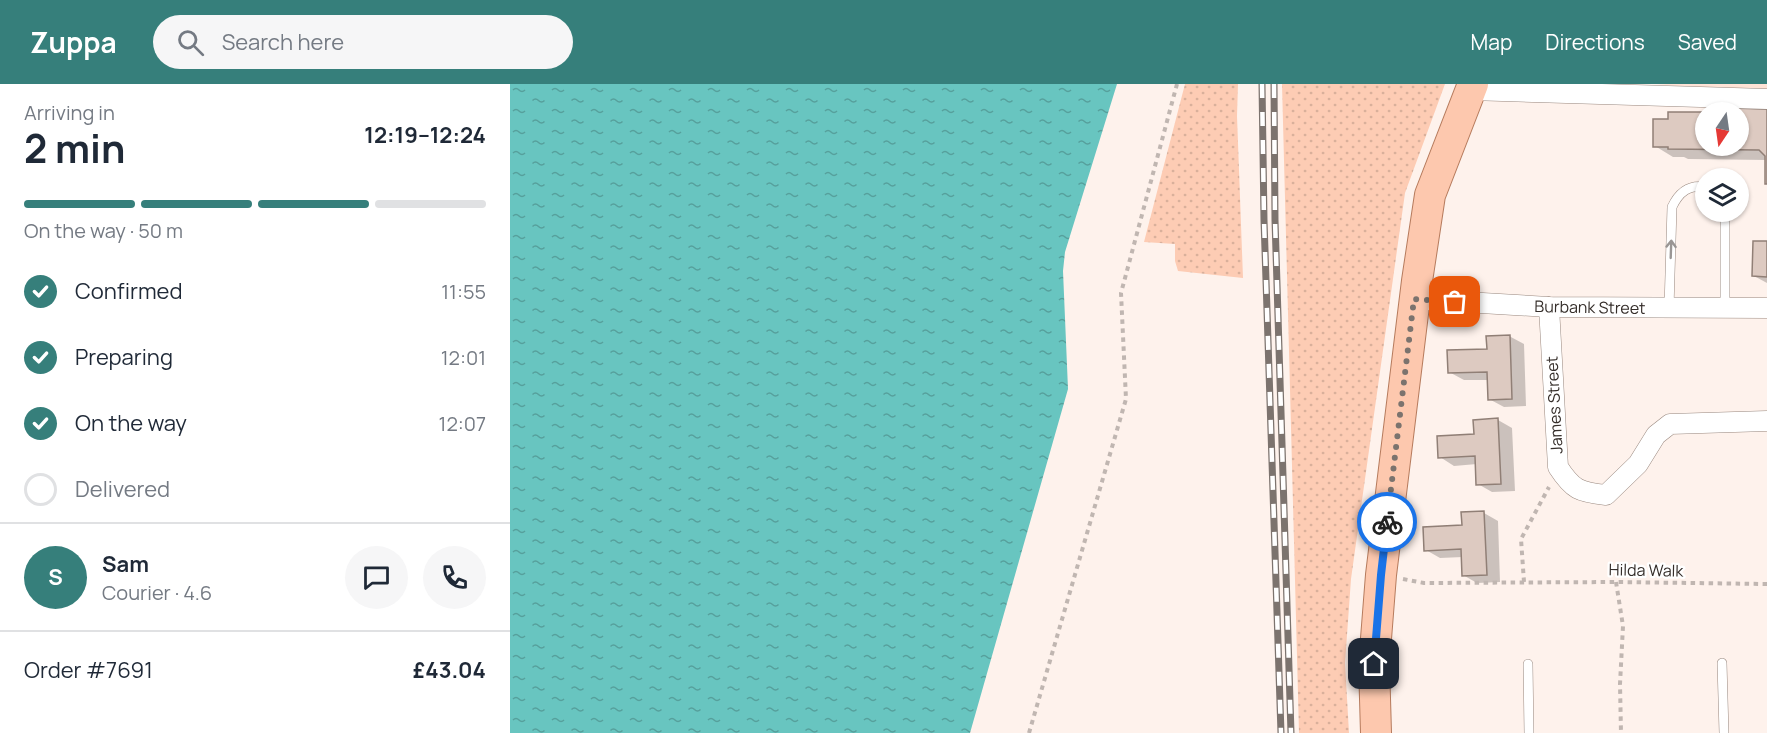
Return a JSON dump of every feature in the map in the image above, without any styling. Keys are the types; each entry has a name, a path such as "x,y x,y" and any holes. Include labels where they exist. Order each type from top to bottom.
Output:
{"main road":[{"path":"1376,733 1374,664 1381,575 1414,299 1430,195 1472,87"}],"street":[{"path":"1472,87 1767,99"},
{"name":"Burbank Street","path":"1414,299 1549,307 1767,308"},
{"name":"James Street","path":"1549,307 1558,467 1569,483 1585,492 1606,495 1638,464 1656,435 1670,424 1767,421"}],"lane":[{"path":"1669,308 1672,207 1677,195 1695,187"},
{"path":"1725,222 1725,308"},
{"path":"1722,663 1724,733"},
{"path":"1528,664 1529,733"}],"path":[{"path":"1029,733 1126,399 1121,293 1178,84"},
{"path":"1524,582 1521,539 1558,467"},
{"name":"Hilda Walk","path":"1393,577 1424,583 1767,584"},
{"path":"1616,582 1623,626 1620,684 1621,733"}],"shaded area":[{"path":"1185,84 1238,84 1237,116 1243,278 1178,271 1175,261 1175,244 1144,242"},
{"path":"1282,84 1445,84 1405,193 1351,579 1345,663 1349,733 1299,733"},
{"path":"1657,84 1767,84 1767,95"}],"water":[{"path":"510,84 1117,84 1065,252 1063,271 1068,389 970,733 510,733"}],"building":[{"path":"1749,109 1767,109 1767,184 1765,184 1765,156 1759,150 1749,150"},
{"path":"1668,112 1695,112 1695,149 1653,147 1653,119 1668,119"},
{"path":"1753,241 1767,241 1767,277 1752,276"},
{"path":"1510,335 1512,399 1488,400 1487,372 1448,373 1447,350 1487,349 1486,336"},
{"path":"1498,418 1501,484 1476,485 1475,456 1438,458 1437,436 1474,434 1473,420"},
{"path":"1484,511 1487,575 1462,576 1461,549 1424,551 1423,527 1462,525 1461,512"}],"railway":[{"path":"1262,84 1264,220 1281,733"},
{"path":"1274,84 1275,220 1291,733"}],"way so far":[{"path":"1387,522 1414,299 1455,302"}],"route":[{"path":"1374,664 1387,522"}]}
